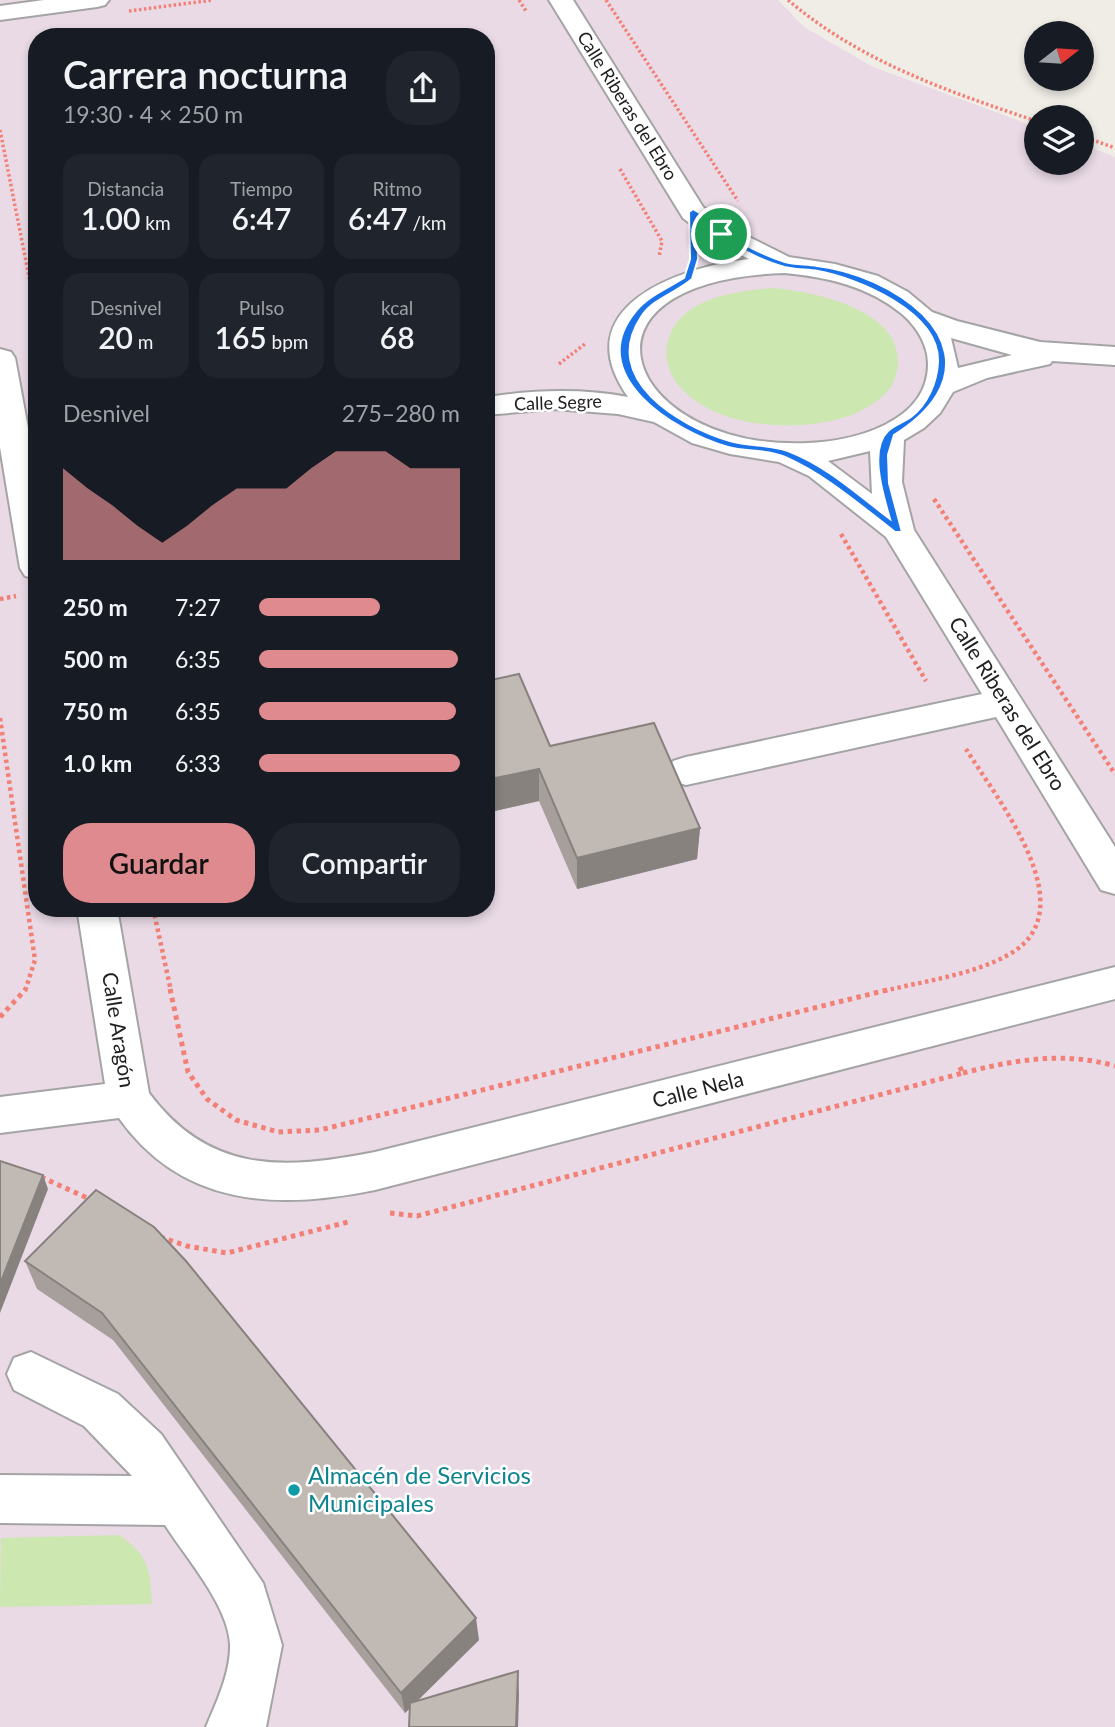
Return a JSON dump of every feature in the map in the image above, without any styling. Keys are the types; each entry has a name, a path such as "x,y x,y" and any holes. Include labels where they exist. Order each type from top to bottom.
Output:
{"street":[{"path":"0,13 97,0"},
{"name":"Calle Riberas del Ebro","path":"561,0 693,212 721,234 784,264"},
{"path":"688,279 694,259 693,212"},
{"path":"784,264 820,269 863,281 900,299 922,318 939,344 943,358 940,386 917,417 890,434 830,451 783,453 730,445 706,437 665,416 635,384 627,368 605,364 626,338 637,315 659,295 688,279 723,269 784,264"},
{"path":"922,318 1001,344 1056,355 1115,356"},
{"path":"940,386 978,371 1056,355"},
{"path":"0,358 28,527"},
{"name":"Calle Segre","path":"495,404 605,364"},
{"name":"Calle Segre","path":"495,405 578,398 615,402 665,416"},
{"name":"Calle Riberas del Ebro","path":"890,434 884,455 884,483 898,530 1115,879"},
{"name":"Calle Riberas del Ebro","path":"783,453 820,469 898,530"},
{"path":"686,771 1006,702"},
{"name":"Calle Aragón","path":"99,917 129,1099 143,1122 163,1141 199,1165 240,1179 279,1184"},
{"name":"Calle Nela","path":"279,1184 349,1177 1115,983"},
{"path":"0,1115 129,1099"},
{"path":"32,1374 102,1410 144,1451 245,1601 256,1645 241,1722 233,1727"},
{"path":"0,1499 178,1501"}],"path":[{"path":"519,0 526,12"},
{"path":"606,0 740,204"},
{"path":"788,0 814,25 878,62 1024,117"},
{"path":"0,130 28,272"},
{"path":"1094,140 1115,148"},
{"path":"618,165 662,241 657,262"},
{"path":"550,367 577,353 591,338"},
{"path":"930,492 1115,774"},
{"path":"155,917 188,1072 207,1099 236,1120 278,1132 320,1130 953,974 1011,955 1028,937 1037,920 1041,899 1039,880 1030,858 844,540"},
{"path":"0,718 30,937 38,955 31,982 15,1007 0,1017"},
{"path":"962,1073 1016,1059 1062,1056 1115,1066"}],"shaded area":[{"path":"0,0 778,0 804,27 873,67 1024,123 1024,175 1094,175 1094,149 1115,157 1115,1727 0,1727"}],"green space":[{"path":"774,288 814,294 836,301 857,309 876,321 890,335 897,353 896,375 888,391 865,409 848,416 797,425 752,423 709,409 691,397 676,382 667,361 667,347 672,331 681,318 693,308 724,295"},
{"path":"119,1535 137,1550 146,1564 152,1604 0,1607 1,1538"}],"building":[{"path":"519,674 550,746 654,723 700,828 577,858 539,769 495,778 495,679"},
{"path":"0,1161 43,1175 0,1284"},
{"name":"Almacén de Servicios Municipales","path":"96,1190 154,1227 186,1261 476,1618 401,1693 102,1313 25,1261"},
{"path":"518,1671 516,1727 409,1727 410,1703"}],"place":[{"name":"Almacén de Servicios Municipales","path":"294,1490"}],"route":[{"path":"693,212 721,234 749,250 784,264 838,273 871,284 900,299 922,318 932,331 943,358 940,386 917,417 890,434 884,455 884,483 898,530 853,492 820,469 783,453 730,445 685,428 665,416 648,401 635,384 627,368 625,350 630,326 647,304 672,286 688,279 694,259 693,212"}]}
